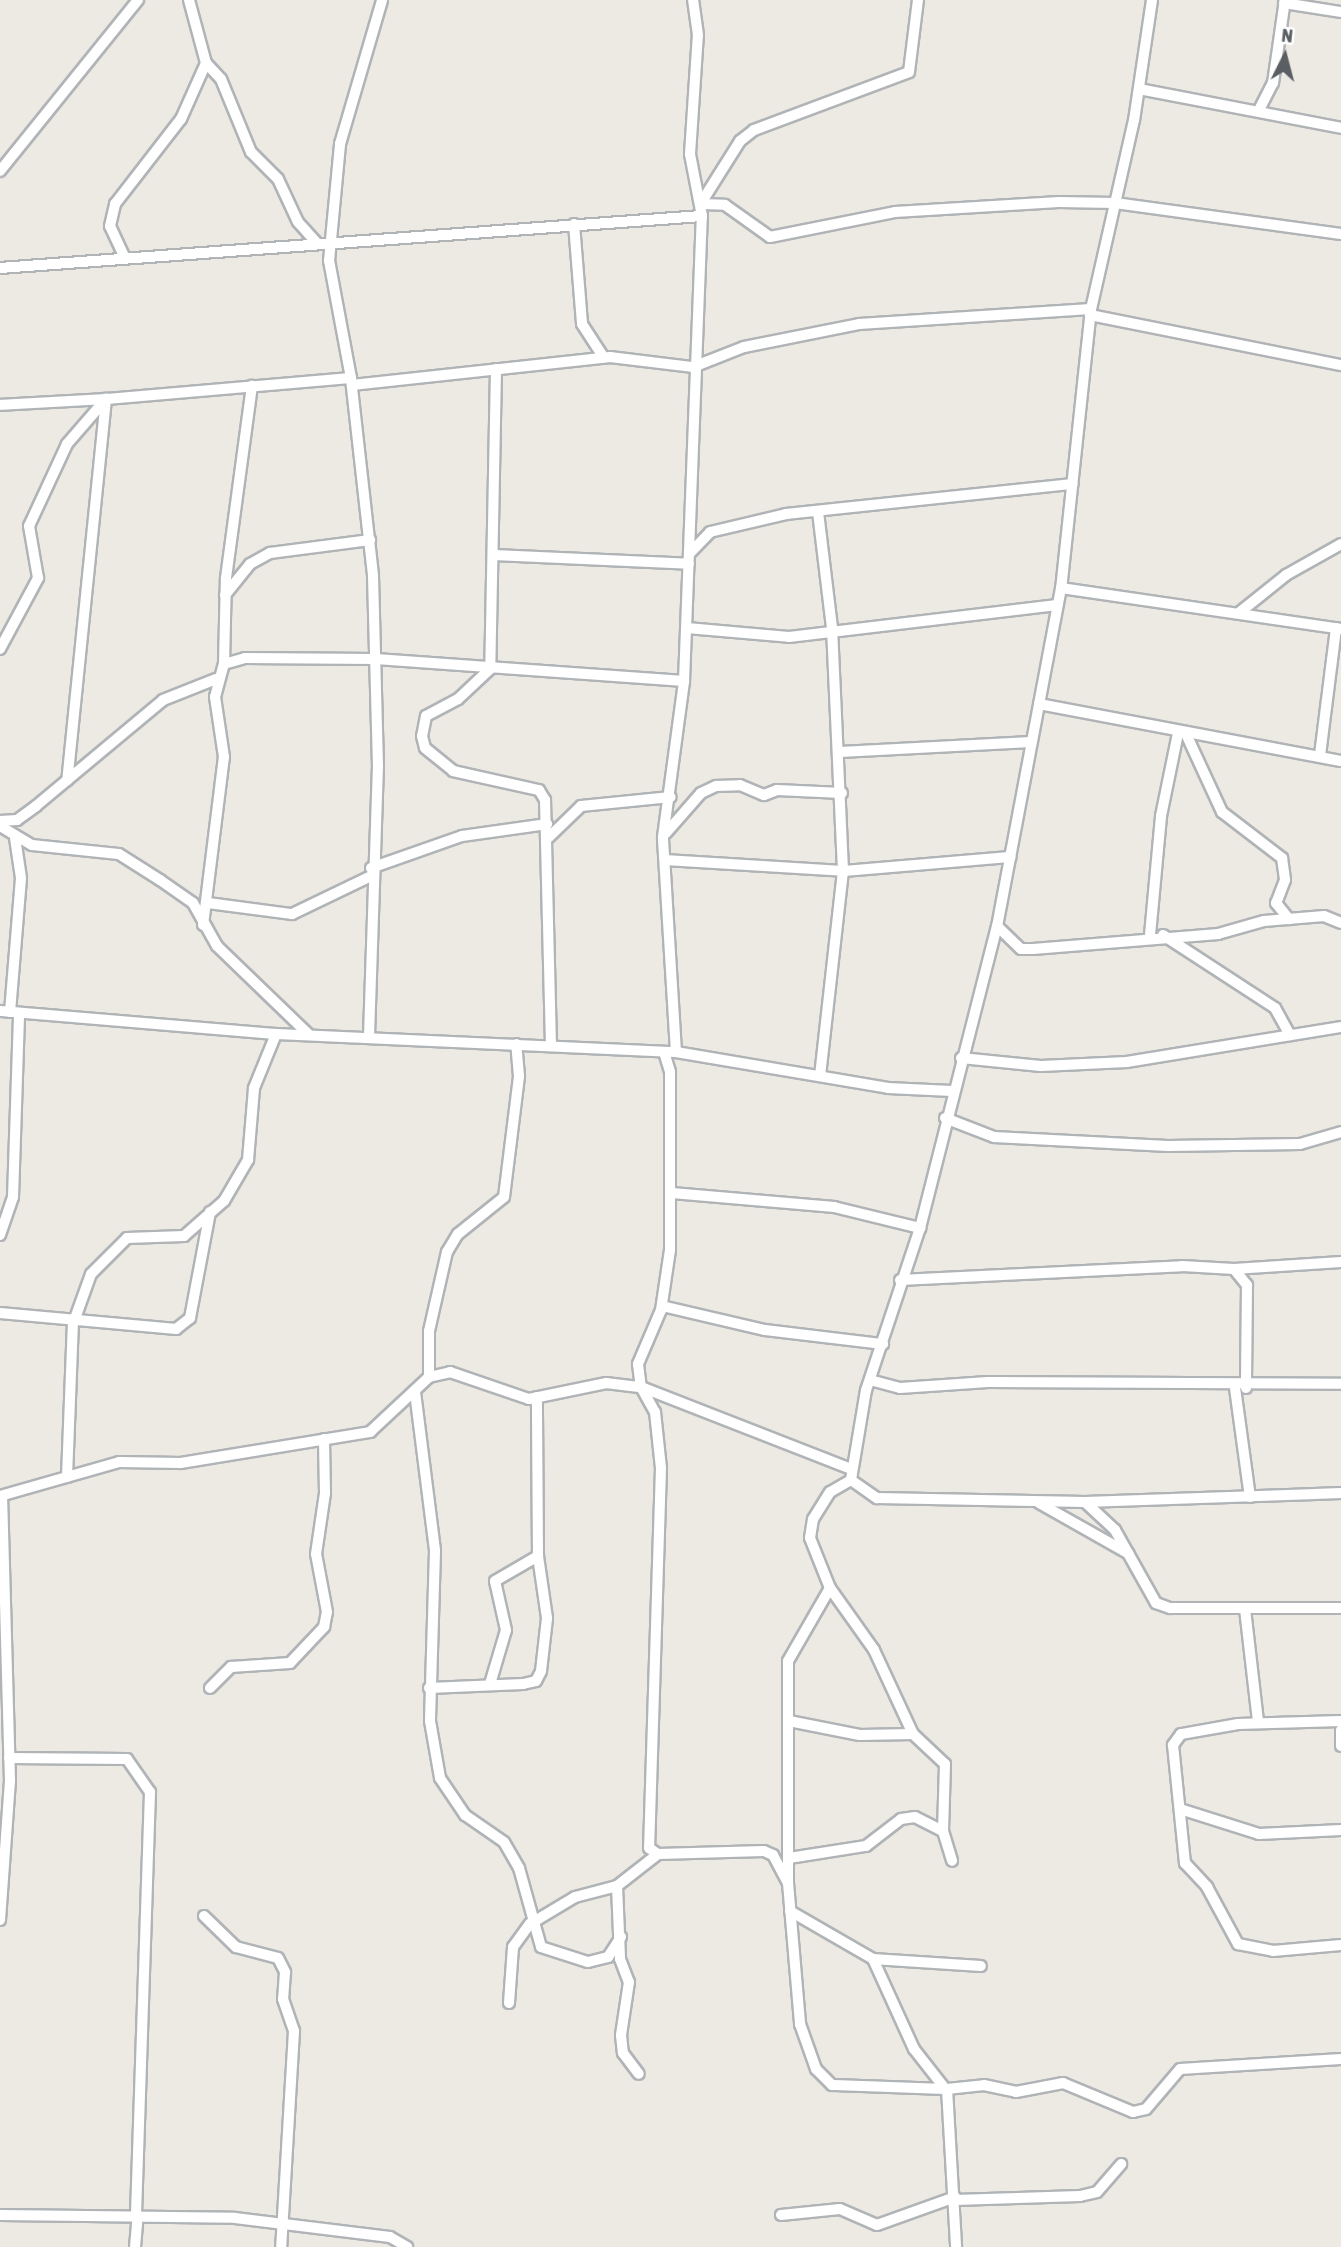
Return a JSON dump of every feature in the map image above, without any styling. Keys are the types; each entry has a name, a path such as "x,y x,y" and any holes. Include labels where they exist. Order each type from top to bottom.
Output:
{"street":[{"path":"189,0 206,63 221,79 251,152 278,179 298,222 317,243"},
{"path":"369,1037 376,659 370,540 351,381 330,241 348,104 382,0"},
{"path":"693,0 698,35 690,154 702,216 693,367 684,681 671,797 663,837 672,1193 662,1306 643,1339 641,1387 655,1412 661,1468 649,1848 658,1854 764,1851 774,1855 788,1883"},
{"path":"701,204 740,141 754,130 909,72 918,0"},
{"path":"951,1861 943,1831 945,1764 913,1734 873,1650 830,1588 810,1538 813,1519 830,1492 851,1474 870,1380 900,1280 920,1228 945,1118 997,926 1061,588 1091,312 1139,89 1152,0"},
{"path":"1259,110 1273,83 1284,1 1341,12"},
{"path":"0,171 133,3"},
{"path":"124,256 110,226 114,204 181,119 206,63"},
{"path":"1139,89 1259,110 1341,128"},
{"path":"701,204 716,201 748,217 766,236 785,237 895,212 1115,203 1341,234"},
{"path":"0,268 124,256 702,216"},
{"path":"574,224 582,324 604,358"},
{"path":"0,405 351,381 604,358 693,367 744,347 859,324 1091,312 1341,365"},
{"path":"496,369 490,669 458,699 426,716 425,748 453,771 539,790 547,824 551,1045"},
{"path":"203,925 208,903 224,757 216,679 224,664 225,596 252,386"},
{"path":"0,649 38,578 29,526 67,444 106,399"},
{"path":"67,780 106,399"},
{"path":"689,559 710,532 736,523 1072,484"},
{"path":"818,512 831,628 840,752 843,871 820,1076"},
{"path":"225,596 250,564 270,553 370,540"},
{"path":"1240,612 1286,575 1341,544"},
{"path":"494,555 689,559"},
{"path":"1061,588 1240,612 1338,629 1320,755"},
{"path":"687,628 789,637 831,628 1057,606"},
{"path":"224,664 245,658 376,659 684,681"},
{"path":"0,821 17,820 148,710 216,679"},
{"path":"1039,704 1182,734 1320,755 1341,761"},
{"path":"1182,734 1222,812 1287,867 1276,903 1289,919"},
{"path":"1150,935 1161,816 1182,734"},
{"path":"840,752 1031,742"},
{"path":"663,837 701,793 716,786 740,785 764,795 778,790 842,793"},
{"path":"547,839 581,807 671,797"},
{"path":"208,903 292,914 371,872 462,836 547,824"},
{"path":"0,827 15,838 119,854 193,903 203,925 308,1034"},
{"path":"0,1235 13,1197 10,1012 21,878 15,838"},
{"path":"664,860 843,871 1010,856"},
{"path":"997,926 1021,949 1150,935 1217,934 1289,919 1324,916 1341,923"},
{"path":"1163,935 1275,1007 1290,1035"},
{"path":"10,1012 276,1034 670,1052 820,1076 952,1091"},
{"path":"961,1058 1041,1066 1127,1062 1341,1027"},
{"path":"67,1477 73,1324 92,1274 109,1252 145,1233 184,1236 210,1212 248,1160 254,1088 276,1034"},
{"path":"429,1377 429,1331 447,1252 458,1234 504,1197 519,1076 516,1044"},
{"path":"945,1118 994,1137 1168,1146 1300,1144 1341,1132"},
{"path":"672,1193 834,1207 920,1228"},
{"path":"0,1313 73,1324 95,1320 176,1329 190,1318 210,1212"},
{"path":"900,1280 1182,1266 1234,1269 1341,1262"},
{"path":"1234,1269 1247,1285 1246,1388"},
{"path":"662,1306 765,1330 883,1343"},
{"path":"0,1920 9,1758 1,1496 119,1462 181,1463 324,1439 385,1424 429,1377 450,1372 508,1397 537,1397 606,1383 641,1387 851,1474 877,1498 1085,1502 1341,1493"},
{"path":"870,1380 900,1388 989,1382 1235,1388 1341,1384"},
{"path":"1235,1388 1250,1497"},
{"path":"415,1392 435,1551 429,1688 440,1778 465,1815 503,1843 519,1868 530,1924 541,1947 588,1962 608,1957 621,1937"},
{"path":"429,1688 536,1681 541,1671 547,1618 538,1556 537,1397"},
{"path":"210,1688 231,1667 290,1663 324,1627 327,1612 316,1554 325,1493 324,1439"},
{"path":"1036,1501 1130,1555"},
{"path":"1085,1502 1104,1516 1130,1555 1156,1603 1245,1609 1341,1608"},
{"path":"490,1684 506,1630 495,1581 538,1556"},
{"path":"830,1588 788,1661 790,1911 800,2024 822,2078 847,2088 985,2085 1016,2092 1063,2083 1133,2112 1146,2109 1180,2069 1341,2059"},
{"path":"1245,1609 1258,1721"},
{"path":"789,1721 860,1735 913,1734"},
{"path":"1341,1721 1258,1721 1175,1738 1185,1863 1207,1887 1238,1944 1273,1951 1341,1945"},
{"path":"1341,1730 1341,1746"},
{"path":"9,1758 127,1759 150,1792 135,2247"},
{"path":"1180,1809 1259,1834 1341,1830"},
{"path":"789,1858 866,1846 901,1819 915,1817 943,1831"},
{"path":"509,2003 513,1947 530,1924 575,1897 617,1886 658,1854"},
{"path":"617,1886 621,1937 629,1982 621,2035 623,2053 639,2074"},
{"path":"790,1911 873,1959 981,1966"},
{"path":"204,1916 236,1947 278,1958 285,1972 283,1999 294,2031 281,2247"},
{"path":"873,1959 914,2049 945,2087 955,2199 956,2247"},
{"path":"781,2215 840,2209 877,2225 955,2199 1080,2196 1097,2192 1121,2164"},
{"path":"0,2215 137,2215 282,2222 390,2237 407,2247"}]}
